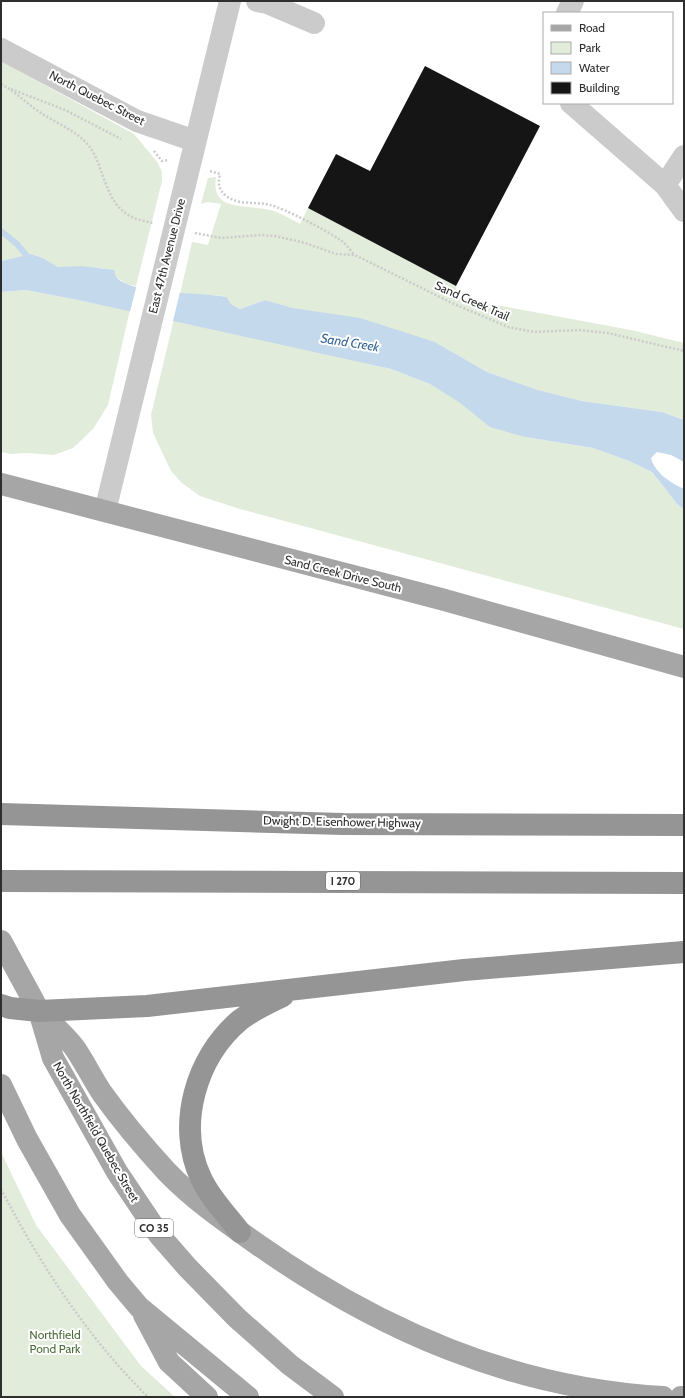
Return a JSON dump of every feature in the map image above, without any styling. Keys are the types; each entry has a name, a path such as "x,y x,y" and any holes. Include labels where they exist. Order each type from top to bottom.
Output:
{"highway":[{"name":"Dwight D. Eisenhower Highway","path":"1,814 342,824 684,825"},
{"name":"I 270","path":"1,881 684,883"},
{"path":"1,1005 10,1008 40,1011 148,1006 464,970 684,952"},
{"path":"240,1232 212,1196 201,1179 194,1161 190,1134 190,1111 193,1097 208,1060 221,1040 249,1013 294,990"}],"main road":[{"name":"Sand Creek Drive South","path":"1,484 441,599 684,667"},
{"name":"North Northfield Quebec Street","path":"1,941 40,1011 53,1058 117,1172 160,1236 187,1267 237,1318 290,1365 333,1397"},
{"path":"40,1011 73,1047 124,1124 150,1154 193,1197 240,1232 329,1292 398,1328 439,1346 488,1364 581,1394 663,1397"},
{"path":"1,1085 27,1140 70,1215 118,1282 139,1307 248,1397"},
{"path":"139,1307 169,1362 207,1397"}],"street":[{"name":"East 47th Avenue Drive","path":"105,511 230,1"},
{"path":"257,1 267,3 314,23"},
{"path":"568,12 573,1"},
{"name":"North Quebec Street","path":"1,49 137,121 195,141"},
{"path":"572,104 666,185 684,211"},
{"path":"666,185 684,156"}],"path":[{"path":"1,84 58,107 104,132 124,140"},
{"path":"150,148 160,156 162,161 165,159"},
{"name":"Sand Creek Trail","path":"210,172 220,174 218,186 221,192 230,198 241,203 265,204 280,208 339,239 355,255 454,304 508,327 534,332 578,330 608,333 684,351"},
{"path":"1,1189 26,1238 76,1312 148,1397"}],"green space":[{"path":"1,61 134,134 158,163 162,172 162,181 136,286 127,284 102,268 58,267 43,258 31,254 1,261"},
{"path":"216,177 218,196 223,201 239,206 274,211 300,224 308,208 456,286 458,298 631,330 684,343 684,420 662,412 582,401 538,390 487,372 435,342 265,300 240,309 231,304 227,297 215,295 180,294 192,242 208,245 221,204 207,202 201,204 208,178"},
{"path":"26,290 130,310 108,405 93,429 73,448 54,455 27,453 11,454 1,452 1,292"},
{"path":"174,319 391,369 430,384 525,437 593,448 629,461 652,472 678,505 684,509 684,629 240,509 200,496 182,483 171,471 153,433 151,415"},
{"name":"Northfield Pond Park","path":"1,1152 36,1225 141,1366 175,1397 1,1397"}],"water":[{"name":"Sand Creek","path":"31,254 43,258 58,267 82,266 114,270 117,278 138,287 169,292 227,297 231,304 240,309 265,300 293,308 360,318 435,342 487,372 538,390 582,401 662,412 684,420 684,462 671,455 657,452 651,458 660,473 669,481 684,489 684,509 678,505 652,472 629,461 593,448 525,437 490,427 459,402 430,384 391,369 83,301 26,290 1,292 1,261"}],"pier":[{"path":"137,284 180,292 173,321 130,312"}],"building":[{"path":"425,66 540,126 456,286 308,208 336,154 370,171"}],"waterway":[{"path":"1,231 17,244 31,261"}]}
